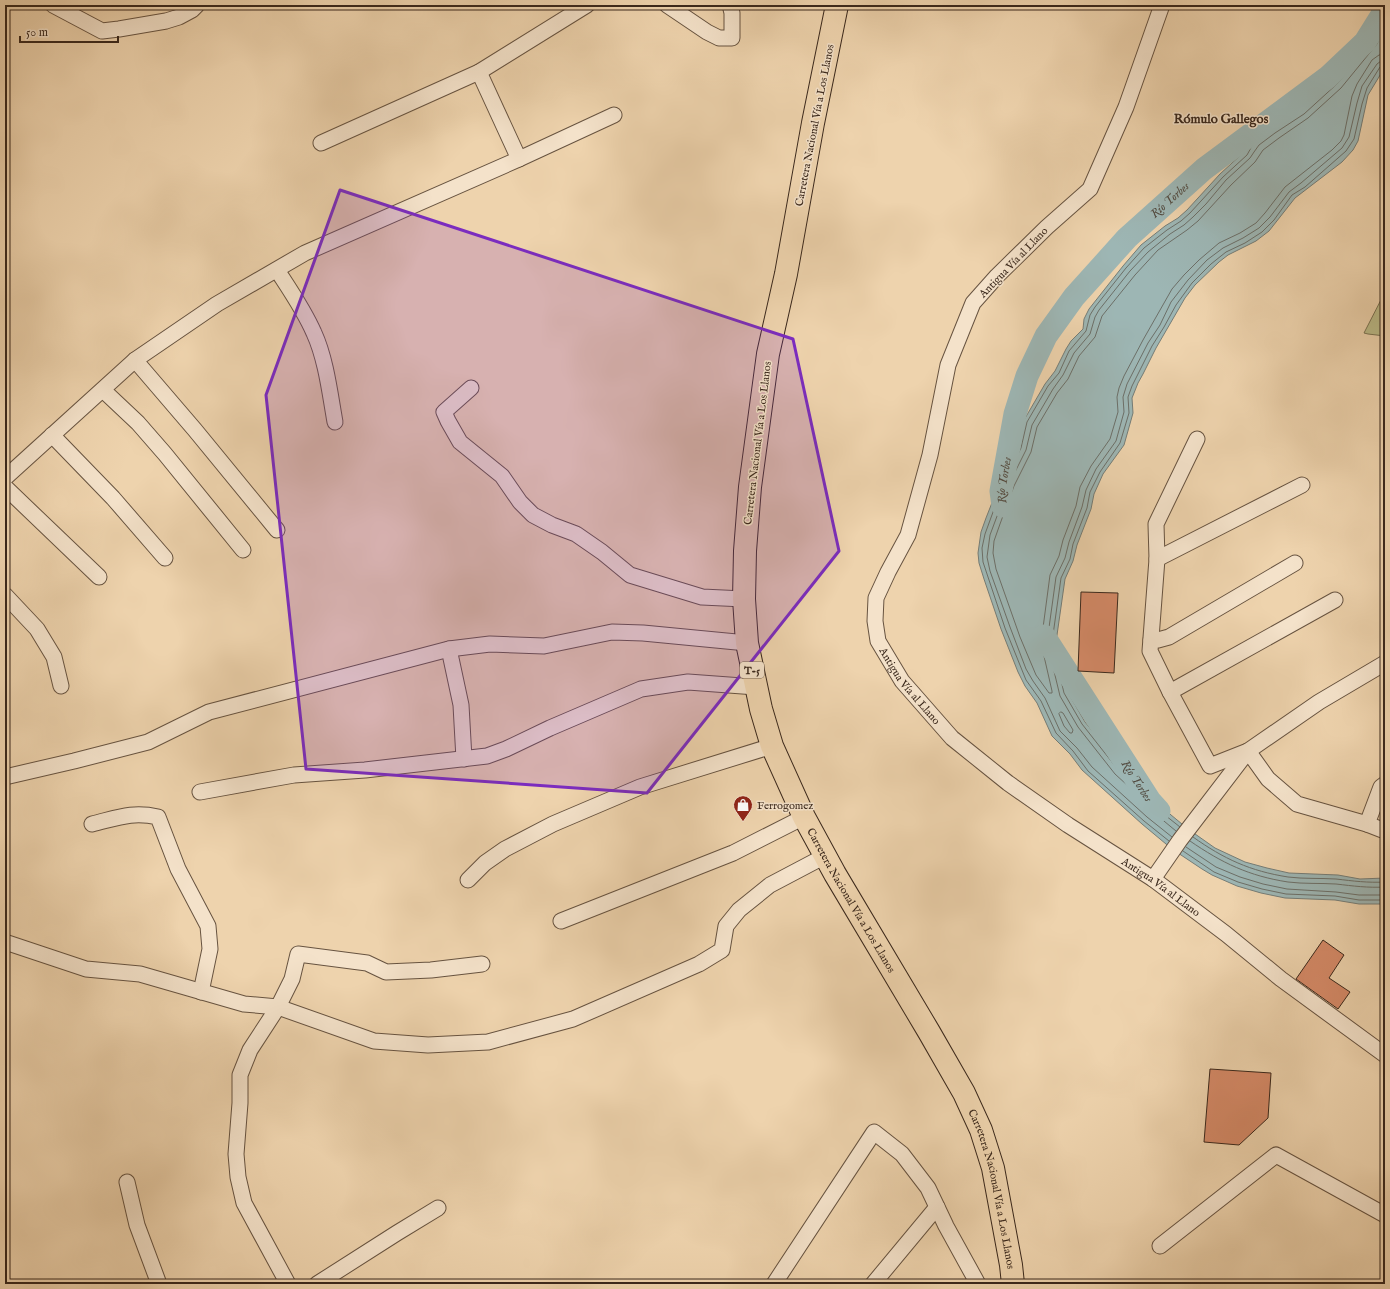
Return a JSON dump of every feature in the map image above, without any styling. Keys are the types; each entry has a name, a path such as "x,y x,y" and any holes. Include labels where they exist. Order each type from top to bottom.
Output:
{"highway":[{"name":"Carretera Nacional Vía a Los Llanos","path":"837,5 813,123 786,274 768,354 750,487 745,551 744,598 747,643 756,687 772,746 804,817 825,856 930,1032 964,1094 981,1130 993,1168 1011,1265 1013,1284"}],"street":[{"path":"53,5 102,31 119,30 166,21 179,17 192,10 197,5"},
{"path":"321,143 479,72 587,5"},
{"path":"667,5 706,32 719,38 732,38 732,13 730,5"},
{"name":"Antigua Vía al Llano","path":"1162,5 1126,107 1090,189 1046,227 997,276 973,304 948,365 930,455 908,535 876,598 875,622 878,640 902,681 952,738 1008,783 1068,825 1153,879 1226,934 1281,979 1385,1055"},
{"path":"479,72 519,159"},
{"path":"5,478 135,360 217,304 305,253 519,159 614,115"},
{"path":"277,270 299,303 315,334 326,369 336,422"},
{"path":"135,360 277,530"},
{"path":"472,388 444,412 448,421 460,442 502,476 520,502 533,515 552,525 576,534 602,552 630,575 702,596 744,598"},
{"path":"103,390 138,423 243,550"},
{"path":"52,435 113,498 165,558"},
{"path":"1197,439 1156,524 1157,559 1150,651 1170,692 1210,766 1248,751 1320,702 1385,663"},
{"path":"1157,559 1302,485"},
{"path":"5,486 99,577"},
{"path":"1151,640 1169,637 1295,563"},
{"path":"5,595 37,629 54,657 61,686"},
{"path":"1170,692 1335,600"},
{"path":"5,777 148,742 209,712 449,649 490,644 544,646 612,632 643,633 747,643"},
{"path":"449,649 462,705 464,759"},
{"path":"200,792 294,775 365,770 487,756 506,749 641,688 688,682 756,687"},
{"path":"468,880 485,863 505,849 553,824 640,787 772,746"},
{"path":"1153,879 1180,840 1248,751"},
{"path":"1248,751 1268,779 1297,804 1385,831"},
{"path":"1366,824 1382,787 1385,784"},
{"path":"92,824 129,814 145,814 158,817 178,869 208,926 210,949 202,992"},
{"path":"561,921 732,853 804,817"},
{"path":"5,942 86,968 140,974 244,1004 278,1007 374,1041 428,1045 488,1042 573,1019 699,964 722,950 726,926 739,910 770,885 825,856"},
{"path":"288,1284 244,1204 236,1165 240,1075 250,1050 278,1007 292,979 298,954 367,963 386,972 431,970 482,964"},
{"path":"774,1284 874,1132 902,1154 928,1188 978,1284"},
{"path":"1160,1246 1276,1154 1385,1214"},
{"path":"127,1182 137,1225 159,1284"},
{"path":"873,1284 937,1207"},
{"path":"317,1284 438,1208"}],"highlighted area":[{"path":"340,190 793,339 839,551 647,793 306,769 266,395"}],"green space":[{"path":"1385,292 1385,336 1364,333"}],"water":[{"path":"1373,5 1385,5 1385,67 1368,95 1358,141 1353,150 1342,162 1295,198 1269,231 1256,241 1228,255 1219,262 1195,285 1185,298 1138,383 1132,398 1133,413 1124,445 1103,474 1094,494 1091,509 1077,545 1073,561 1065,579 1056,642 1065,682 1070,696 1085,722 1126,772 1134,778 1159,805 1188,829 1215,848 1245,862 1289,873 1338,875 1360,879 1385,878 1385,904 1359,904 1335,900 1285,898 1237,886 1212,875 1172,849 1082,770 1070,754 1052,736 1037,703 1025,686 1018,672 1001,629 984,579 979,563 978,553 981,532 1001,480 1017,447 1024,420 1045,384 1055,371 1071,341 1083,329 1084,319 1089,309 1141,245 1187,210 1220,174 1244,152 1253,139 1271,125 1299,107 1331,77 1365,36"}],"building":[{"path":"1081,592 1118,593 1114,673 1078,671"},
{"path":"1323,940 1344,955 1329,978 1350,992 1338,1009 1296,979"},
{"path":"1210,1069 1271,1073 1268,1118 1239,1145 1204,1142"}],"waterway":[{"name":"Río Torbes","path":"1003,506 1001,491 1015,414 1027,376 1046,336 1074,297 1127,238 1204,169 1328,77 1365,42 1385,10"},
{"name":"Río Torbes","path":"1044,636 1150,801 1159,811"}],"place":[{"name":"Ferrogomez","path":"743,822"}],"district":[{"name":"Rómulo Gallegos","path":"1221,118"}]}
